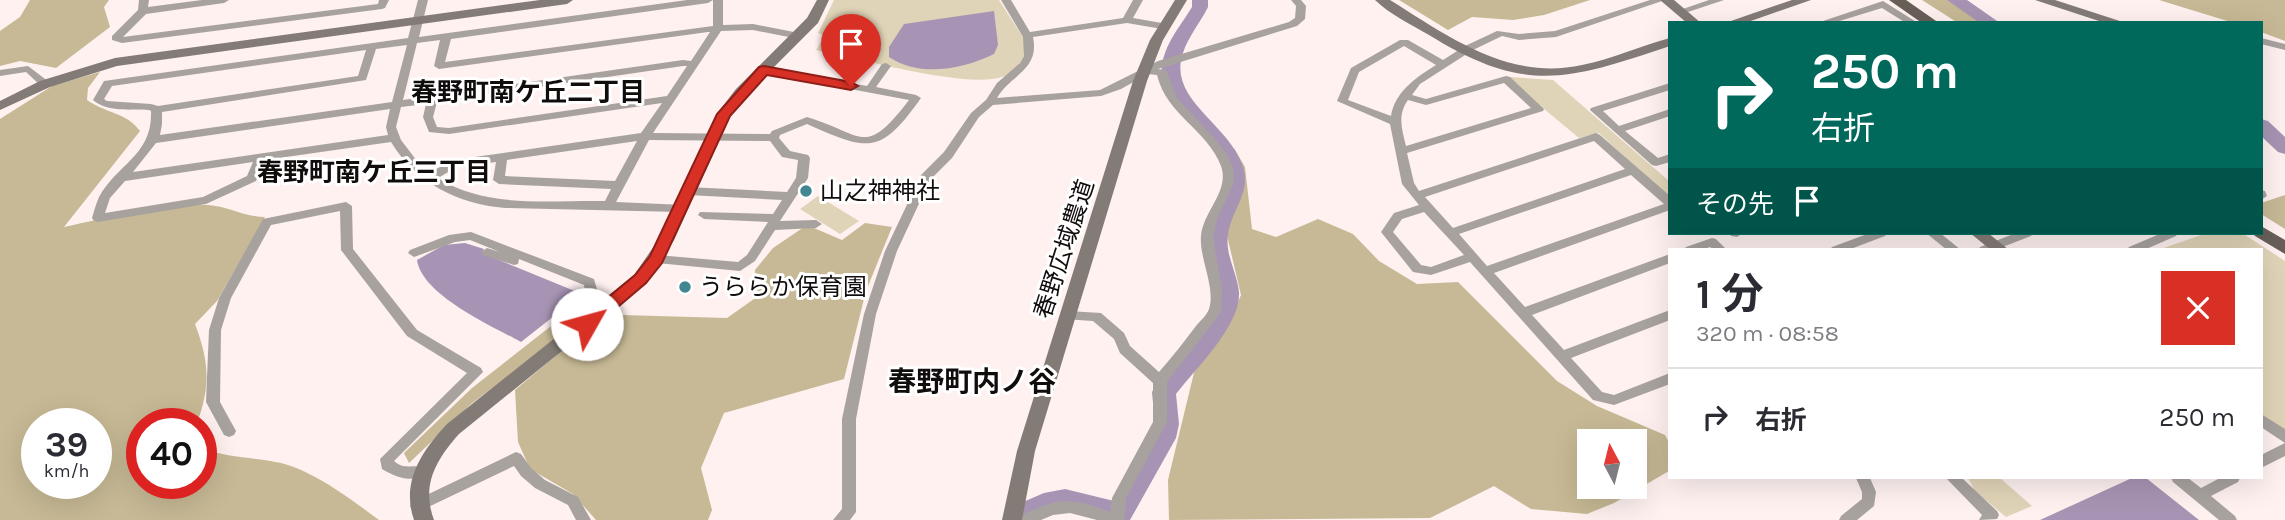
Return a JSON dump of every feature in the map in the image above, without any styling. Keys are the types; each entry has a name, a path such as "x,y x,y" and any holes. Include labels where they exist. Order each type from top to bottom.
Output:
{"main road":[{"path":"1896,0 1928,21"},
{"path":"1910,0 1943,21"},
{"path":"2263,224 2285,238"},
{"path":"2263,233 2285,248"}],"street":[{"path":"224,0 143,5 117,38 122,40 382,6 384,0"},
{"path":"423,0 391,127 393,138 430,177 459,195 491,203 680,208"},
{"path":"0,106 45,84 115,62 567,0"},
{"path":"372,47 362,78 156,110 98,100 108,83 708,0"},
{"path":"608,206 645,136 718,28 718,0"},
{"path":"421,513 422,472 432,451 453,429 640,279 657,259 724,114 813,20 823,0"},
{"path":"840,520 849,512 849,419 870,314 891,251 925,178 948,155 975,115 990,102 1002,80 1028,61 1031,47 1028,35 1006,0"},
{"path":"1127,20 1138,0"},
{"name":"春野広域農道","path":"1012,520 1026,451 1132,111 1142,71 1162,26 1181,0"},
{"path":"990,102 1101,93 1162,63 1293,24 1300,19 1300,6 1296,0"},
{"path":"1381,0 1465,51 1503,68 1544,74 1586,69 1668,43"},
{"path":"1660,0 1556,34 1519,37 1501,33 1465,51 1416,82 1404,96 1395,122 1408,184 1417,197 1598,396 1614,400 1668,378"},
{"path":"1666,0 1693,21"},
{"path":"1682,11 1719,0"},
{"path":"1737,21 1805,0"},
{"path":"2040,0 2113,21"},
{"path":"1828,21 1883,4 1910,21"},
{"path":"1850,14 1860,21"},
{"path":"1028,35 1127,20 1162,26"},
{"path":"446,37 439,66 718,28 753,27 799,36"},
{"path":"1395,122 1342,101 1355,70 1404,41 1443,65"},
{"path":"2263,42 2285,47"},
{"path":"152,140 693,64"},
{"path":"870,89 886,66"},
{"path":"0,73 28,69 45,84"},
{"path":"764,70 916,98 902,118 875,142 861,144 807,120 776,133 773,138"},
{"path":"1026,520 1056,505 1070,505 1116,516 1160,422 1160,381 1215,312 1218,298 1206,244 1208,228 1230,181 1227,166 1198,124 1179,110 1164,90 1162,72 1142,71"},
{"path":"1400,151 1539,109 1506,79 1426,102 1404,96"},
{"path":"1668,87 1595,110 1656,162 1668,159"},
{"path":"432,100 428,117 433,130 449,131 669,99"},
{"path":"156,110 159,123 152,140 138,163 106,197 98,218 206,200 252,178 260,159"},
{"path":"1617,130 1668,113"},
{"path":"430,177 454,164 645,136 773,138"},
{"path":"1417,197 1596,137 1668,202"},
{"path":"125,177 393,138"},
{"path":"657,259 740,267 751,258 802,178 804,158 786,154 773,138"},
{"path":"502,157 499,180 619,185"},
{"path":"1450,233 1634,170"},
{"path":"688,191 790,196"},
{"path":"1485,271 1668,205"},
{"path":"229,431 213,402 215,330 225,298 267,222 346,206 347,250 412,333 476,372 387,459 387,465 400,473 422,472"},
{"path":"1426,208 1398,216 1387,232 1417,269 1431,271 1472,257"},
{"path":"704,215 772,222 816,223"},
{"path":"1841,248 1876,235"},
{"path":"1935,235 1952,248"},
{"path":"1980,235 1993,248"},
{"path":"1996,248 2023,235"},
{"path":"2138,248 2167,235"},
{"path":"414,253 453,238 471,236 590,282 592,293 571,313 587,324"},
{"path":"1696,248 1712,242 1719,248"},
{"path":"486,252 576,281 580,278"},
{"path":"1524,313 1668,259"},
{"path":"1068,316 1096,316 1119,336 1125,349 1160,381"},
{"path":"1562,356 1668,316"},
{"path":"2263,420 2285,437"},
{"path":"2263,461 2285,449"},
{"path":"421,513 516,458 526,472 541,484 573,501 584,520"},
{"path":"1846,520 1869,502 1869,492 1863,479"},
{"path":"1954,479 1992,515 1986,520"},
{"path":"2179,479 2230,520"},
{"path":"2200,495 2230,479"}],"shaded area":[{"path":"30,0 109,0 104,7 110,27 56,68 20,61 0,66 0,31 20,17"},
{"path":"834,0 999,0 1028,45 1022,60 1012,72 986,80 939,76 816,50 825,36 818,33"},
{"path":"1399,0 1590,0 1544,15 1513,20 1472,17 1448,30"},
{"path":"1922,0 1952,0 1985,21 1955,21"},
{"path":"2159,0 2285,0 2285,41 2263,33 2263,21 2227,21"},
{"path":"994,11 998,45 994,54 969,64 942,69 914,68 889,57 889,47 904,24"},
{"path":"100,72 88,88 87,100 129,120 140,131 64,227 135,212 190,205 215,206 265,217 217,301 195,324 205,362 206,385 202,408 126,408 126,499 217,499 217,453 294,467 332,487 379,520 0,520 0,119 52,86"},
{"path":"1507,78 1553,80 1668,180 1668,196 1599,133 1579,138"},
{"path":"1234,148 1245,167 1252,229 1276,237 1318,219 1353,234 1379,261 1417,284 1458,282 1557,381 1597,406 1665,435 1668,440 1668,472 1647,484 1647,429 1577,429 1577,499 1621,499 1587,514 1531,509 1494,486 1430,518 1169,520 1168,480 1200,348 1229,322 1241,295 1224,223 1226,184 1220,153"},
{"path":"2285,195 2285,229 2263,215 2263,202"},
{"path":"818,196 859,221 840,234 800,209"},
{"path":"865,223 892,227 866,291 844,379 724,413 701,468 712,510 708,520 596,520 573,494 530,469 518,442 515,390 597,321 622,315 727,318 754,299 755,270 773,248 807,225 842,240"},
{"path":"2201,235 2245,235 2285,261 2285,432 2263,416 2263,248 2164,248"},
{"path":"465,243 484,249 482,253 582,294 521,342 444,297 422,273 417,260 444,245"},
{"path":"560,319 575,325 471,404 409,463 404,453 472,388"},
{"path":"1969,479 2001,479 2032,506 2006,517 1975,491"},
{"path":"2130,479 2147,479 2199,520 2040,520"}],"waterway":[{"path":"1018,516 1044,504 1065,499 1121,512 1164,438 1167,424 1164,392 1222,320 1228,289 1218,254 1217,233 1235,191 1235,172 1218,139 1178,96 1171,81 1174,53 1200,7 1200,0"},
{"path":"1955,0 1989,21"},
{"path":"2263,127 2285,148"}],"place":[{"name":"山之神神社","path":"806,191"},
{"name":"うららか保育園","path":"685,287"}],"district":[{"name":"春野町南ケ丘二丁目","path":"528,92"},
{"name":"春野町南ケ丘三丁目","path":"374,172"},
{"name":"春野町内ノ谷","path":"972,381"}],"route":[{"path":"587,324 640,279 657,259 724,114 741,92 764,70 851,86"}]}
